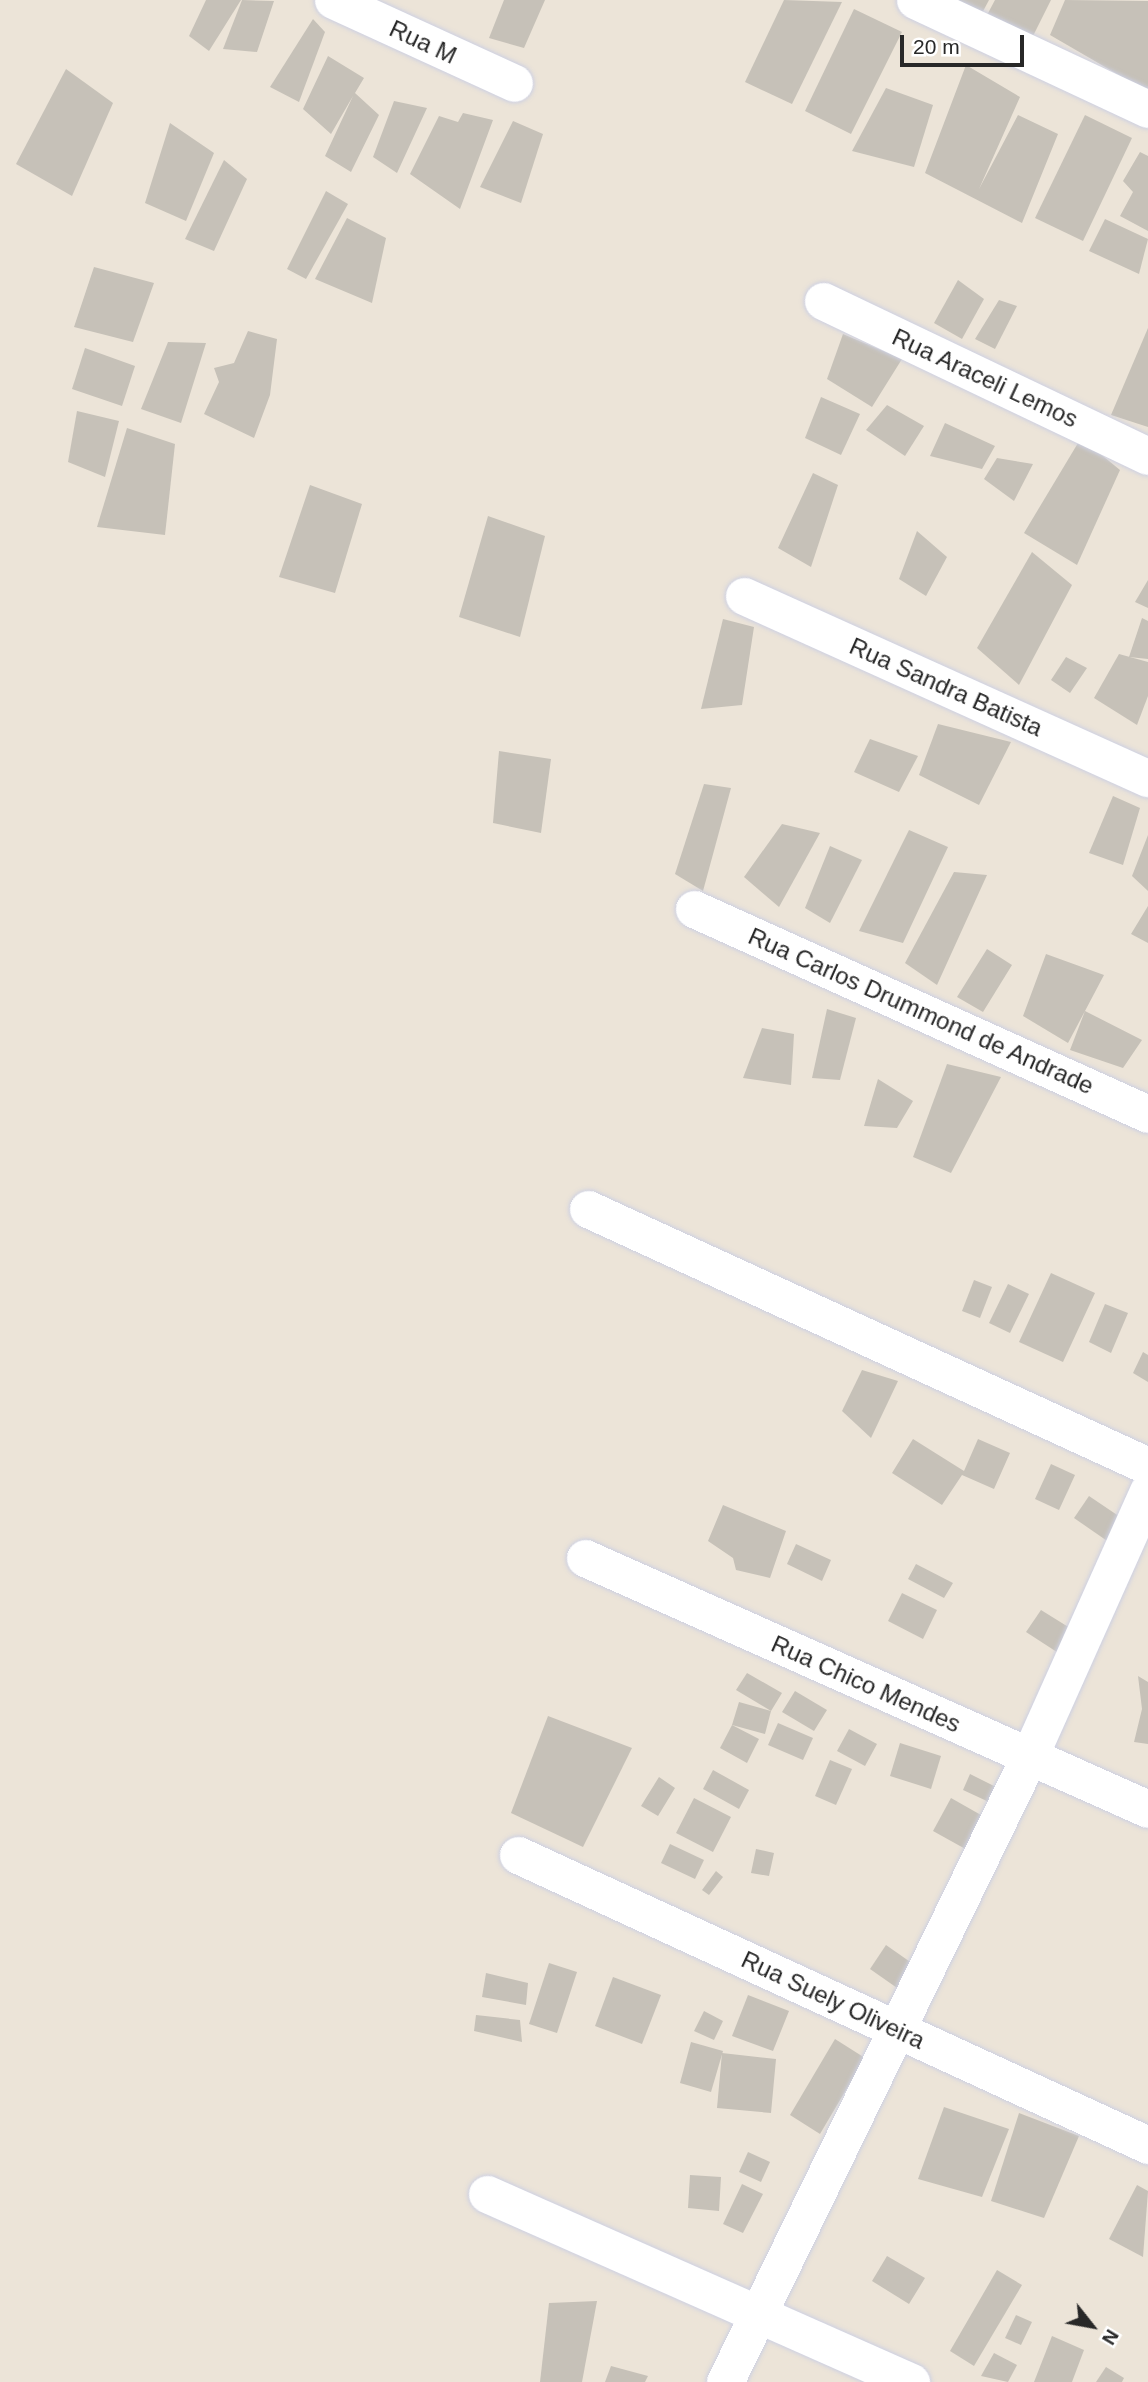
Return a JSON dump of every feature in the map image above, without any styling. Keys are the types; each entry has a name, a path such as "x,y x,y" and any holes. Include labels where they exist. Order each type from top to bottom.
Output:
{"street":[{"name":"Rua M","path":"333,0 514,83"},
{"path":"915,0 1148,109"},
{"name":"Rua Araceli Lemos","path":"823,301 1148,456"},
{"name":"Rua Sandra Batista","path":"744,596 1148,778"},
{"name":"Rua Carlos Drummond de Andrade","path":"694,909 1148,1114"},
{"path":"588,1209 1148,1466"},
{"path":"725,2382 755,2312 898,2031 1029,1757 1148,1491"},
{"name":"Rua Chico Mendes","path":"585,1558 1148,1809"},
{"name":"Rua Suely Oliveira","path":"518,1855 1148,2145"},
{"path":"487,2194 911,2382"}],"building":[{"path":"206,0 241,0 209,51 189,36"},
{"path":"242,0 274,1 257,52 223,49"},
{"path":"504,0 545,0 524,48 489,38"},
{"path":"784,0 842,2 792,104 745,82"},
{"path":"948,0 989,0 980,17"},
{"path":"995,0 1051,0 1032,38 987,15"},
{"path":"1065,0 1148,1 1148,92 1050,35"},
{"path":"854,9 902,32 851,134 805,111"},
{"path":"313,19 325,32 299,102 270,87"},
{"path":"328,56 364,78 355,93 379,115 351,172 325,156 353,96 331,134 303,109"},
{"path":"966,65 1020,97 979,189 1018,115 1058,134 1022,223 925,173"},
{"path":"66,69 113,103 72,196 16,164"},
{"path":"886,88 933,105 914,167 852,151"},
{"path":"394,101 427,108 397,173 373,157"},
{"path":"463,113 493,120 460,209 410,174 439,116 458,122"},
{"path":"1085,115 1132,138 1083,241 1035,218"},
{"path":"513,121 543,134 521,203 480,187"},
{"path":"170,123 214,153 186,221 145,203"},
{"path":"1140,152 1148,156 1148,231 1120,216 1133,192 1123,181"},
{"path":"224,160 247,179 214,251 185,239"},
{"path":"326,191 348,204 306,279 287,269"},
{"path":"347,218 386,238 372,303 315,279"},
{"path":"1105,219 1148,239 1139,274 1089,251"},
{"path":"94,267 154,283 133,342 74,327"},
{"path":"958,280 984,299 962,339 934,323"},
{"path":"999,300 1017,306 995,349 975,339"},
{"path":"1148,328 1148,427 1111,415"},
{"path":"248,331 277,339 270,395 254,438 204,414 219,382 214,368 234,363"},
{"path":"843,334 902,359 872,407 827,379"},
{"path":"168,342 206,343 181,423 141,409"},
{"path":"85,348 135,366 122,406 72,389"},
{"path":"821,397 860,414 841,455 805,438"},
{"path":"887,405 924,426 905,456 866,430"},
{"path":"77,411 119,421 105,477 68,462"},
{"path":"945,423 995,446 982,469 930,456"},
{"path":"127,428 175,444 165,535 97,527"},
{"path":"1081,438 1120,470 1077,565 1024,533"},
{"path":"997,458 1033,464 1014,501 984,479"},
{"path":"813,473 838,485 811,567 778,548"},
{"path":"310,485 362,504 335,593 279,577"},
{"path":"488,516 545,536 520,637 459,617"},
{"path":"917,531 947,557 926,596 899,579"},
{"path":"1032,552 1072,585 1019,685 977,648"},
{"path":"1148,580 1148,608 1135,602"},
{"path":"1142,618 1148,621 1148,659 1129,657"},
{"path":"723,619 754,627 742,705 701,709"},
{"path":"1119,654 1148,662 1148,696 1137,725 1094,698"},
{"path":"1066,657 1087,668 1070,693 1051,680"},
{"path":"938,724 1011,742 979,805 919,775"},
{"path":"870,739 918,756 899,792 854,772"},
{"path":"499,751 551,759 541,833 493,823"},
{"path":"704,784 731,788 703,891 675,874"},
{"path":"1113,796 1140,808 1123,865 1089,853"},
{"path":"782,824 820,833 779,907 744,877"},
{"path":"909,830 948,847 903,943 859,931"},
{"path":"1148,835 1148,891 1132,876"},
{"path":"830,846 862,860 830,923 805,908"},
{"path":"954,872 987,875 937,985 905,963"},
{"path":"1148,906 1148,943 1131,934"},
{"path":"987,949 1012,965 983,1012 957,997"},
{"path":"1046,954 1104,975 1068,1043 1023,1016"},
{"path":"827,1009 856,1018 840,1080 812,1078"},
{"path":"1085,1011 1142,1040 1123,1068 1070,1050"},
{"path":"762,1028 794,1034 791,1085 743,1078"},
{"path":"947,1064 1001,1077 951,1173 913,1157"},
{"path":"878,1079 913,1101 897,1128 864,1126"},
{"path":"1051,1273 1095,1293 1063,1362 1019,1342"},
{"path":"974,1280 992,1287 980,1318 962,1311"},
{"path":"1008,1284 1029,1294 1010,1333 989,1323"},
{"path":"1105,1304 1128,1313 1111,1353 1089,1342"},
{"path":"1143,1352 1148,1355 1148,1382 1133,1373"},
{"path":"862,1370 898,1381 871,1438 842,1411"},
{"path":"913,1439 964,1471 978,1439 1010,1453 994,1489 962,1475 942,1505 892,1473"},
{"path":"1051,1464 1075,1475 1059,1510 1035,1499"},
{"path":"1089,1496 1129,1523 1113,1545 1074,1518"},
{"path":"723,1505 786,1531 770,1578 736,1570 733,1558 708,1541"},
{"path":"796,1544 831,1560 822,1581 787,1564"},
{"path":"916,1564 953,1583 944,1598 908,1579"},
{"path":"902,1593 937,1610 923,1639 888,1621"},
{"path":"1041,1610 1078,1633 1063,1656 1026,1632"},
{"path":"747,1673 782,1693 771,1711 736,1690"},
{"path":"1138,1676 1148,1682 1148,1744 1134,1742 1142,1709"},
{"path":"795,1691 827,1710 814,1731 782,1712"},
{"path":"739,1702 771,1711 765,1734 732,1725"},
{"path":"548,1716 632,1748 583,1847 511,1813"},
{"path":"778,1723 813,1738 803,1760 768,1745"},
{"path":"732,1725 759,1739 747,1763 720,1748"},
{"path":"849,1729 877,1744 865,1766 837,1751"},
{"path":"900,1743 941,1756 931,1789 890,1776"},
{"path":"830,1760 852,1769 836,1805 815,1796"},
{"path":"713,1770 749,1790 739,1809 703,1789"},
{"path":"970,1774 996,1787 989,1802 963,1790"},
{"path":"659,1777 675,1788 658,1816 641,1806"},
{"path":"694,1798 731,1817 713,1852 676,1833"},
{"path":"951,1798 988,1819 969,1851 933,1831"},
{"path":"670,1844 704,1860 695,1879 661,1863"},
{"path":"756,1849 774,1853 769,1876 751,1873"},
{"path":"716,1871 723,1877 709,1895 702,1890"},
{"path":"886,1945 916,1966 900,1990 870,1969"},
{"path":"549,1963 577,1972 557,2033 529,2024"},
{"path":"486,1973 528,1983 526,2005 482,1997"},
{"path":"613,1977 661,1995 642,2044 595,2026"},
{"path":"748,1995 789,2011 773,2051 732,2036"},
{"path":"704,2011 723,2021 714,2040 694,2031"},
{"path":"476,2015 520,2020 522,2042 474,2031"},
{"path":"835,2039 865,2058 820,2134 790,2115"},
{"path":"691,2042 723,2051 711,2092 680,2083"},
{"path":"722,2053 776,2059 771,2113 717,2108"},
{"path":"944,2107 1009,2129 982,2197 918,2179"},
{"path":"1019,2113 1079,2136 1044,2218 991,2201"},
{"path":"748,2152 770,2162 761,2182 739,2172"},
{"path":"690,2175 721,2177 719,2211 688,2208"},
{"path":"742,2184 763,2194 743,2233 723,2224"},
{"path":"1137,2185 1148,2191 1143,2257 1109,2239"},
{"path":"887,2256 925,2278 909,2304 872,2281"},
{"path":"997,2270 1022,2285 974,2366 950,2351"},
{"path":"597,2301 582,2382 540,2382 549,2303"},
{"path":"1016,2315 1032,2322 1021,2345 1005,2338"},
{"path":"1052,2336 1084,2350 1072,2382 1034,2382"},
{"path":"994,2353 1017,2365 1008,2382 981,2376"},
{"path":"611,2366 648,2376 645,2382 605,2382"},
{"path":"1106,2367 1124,2378 1122,2382 1096,2382"}]}
